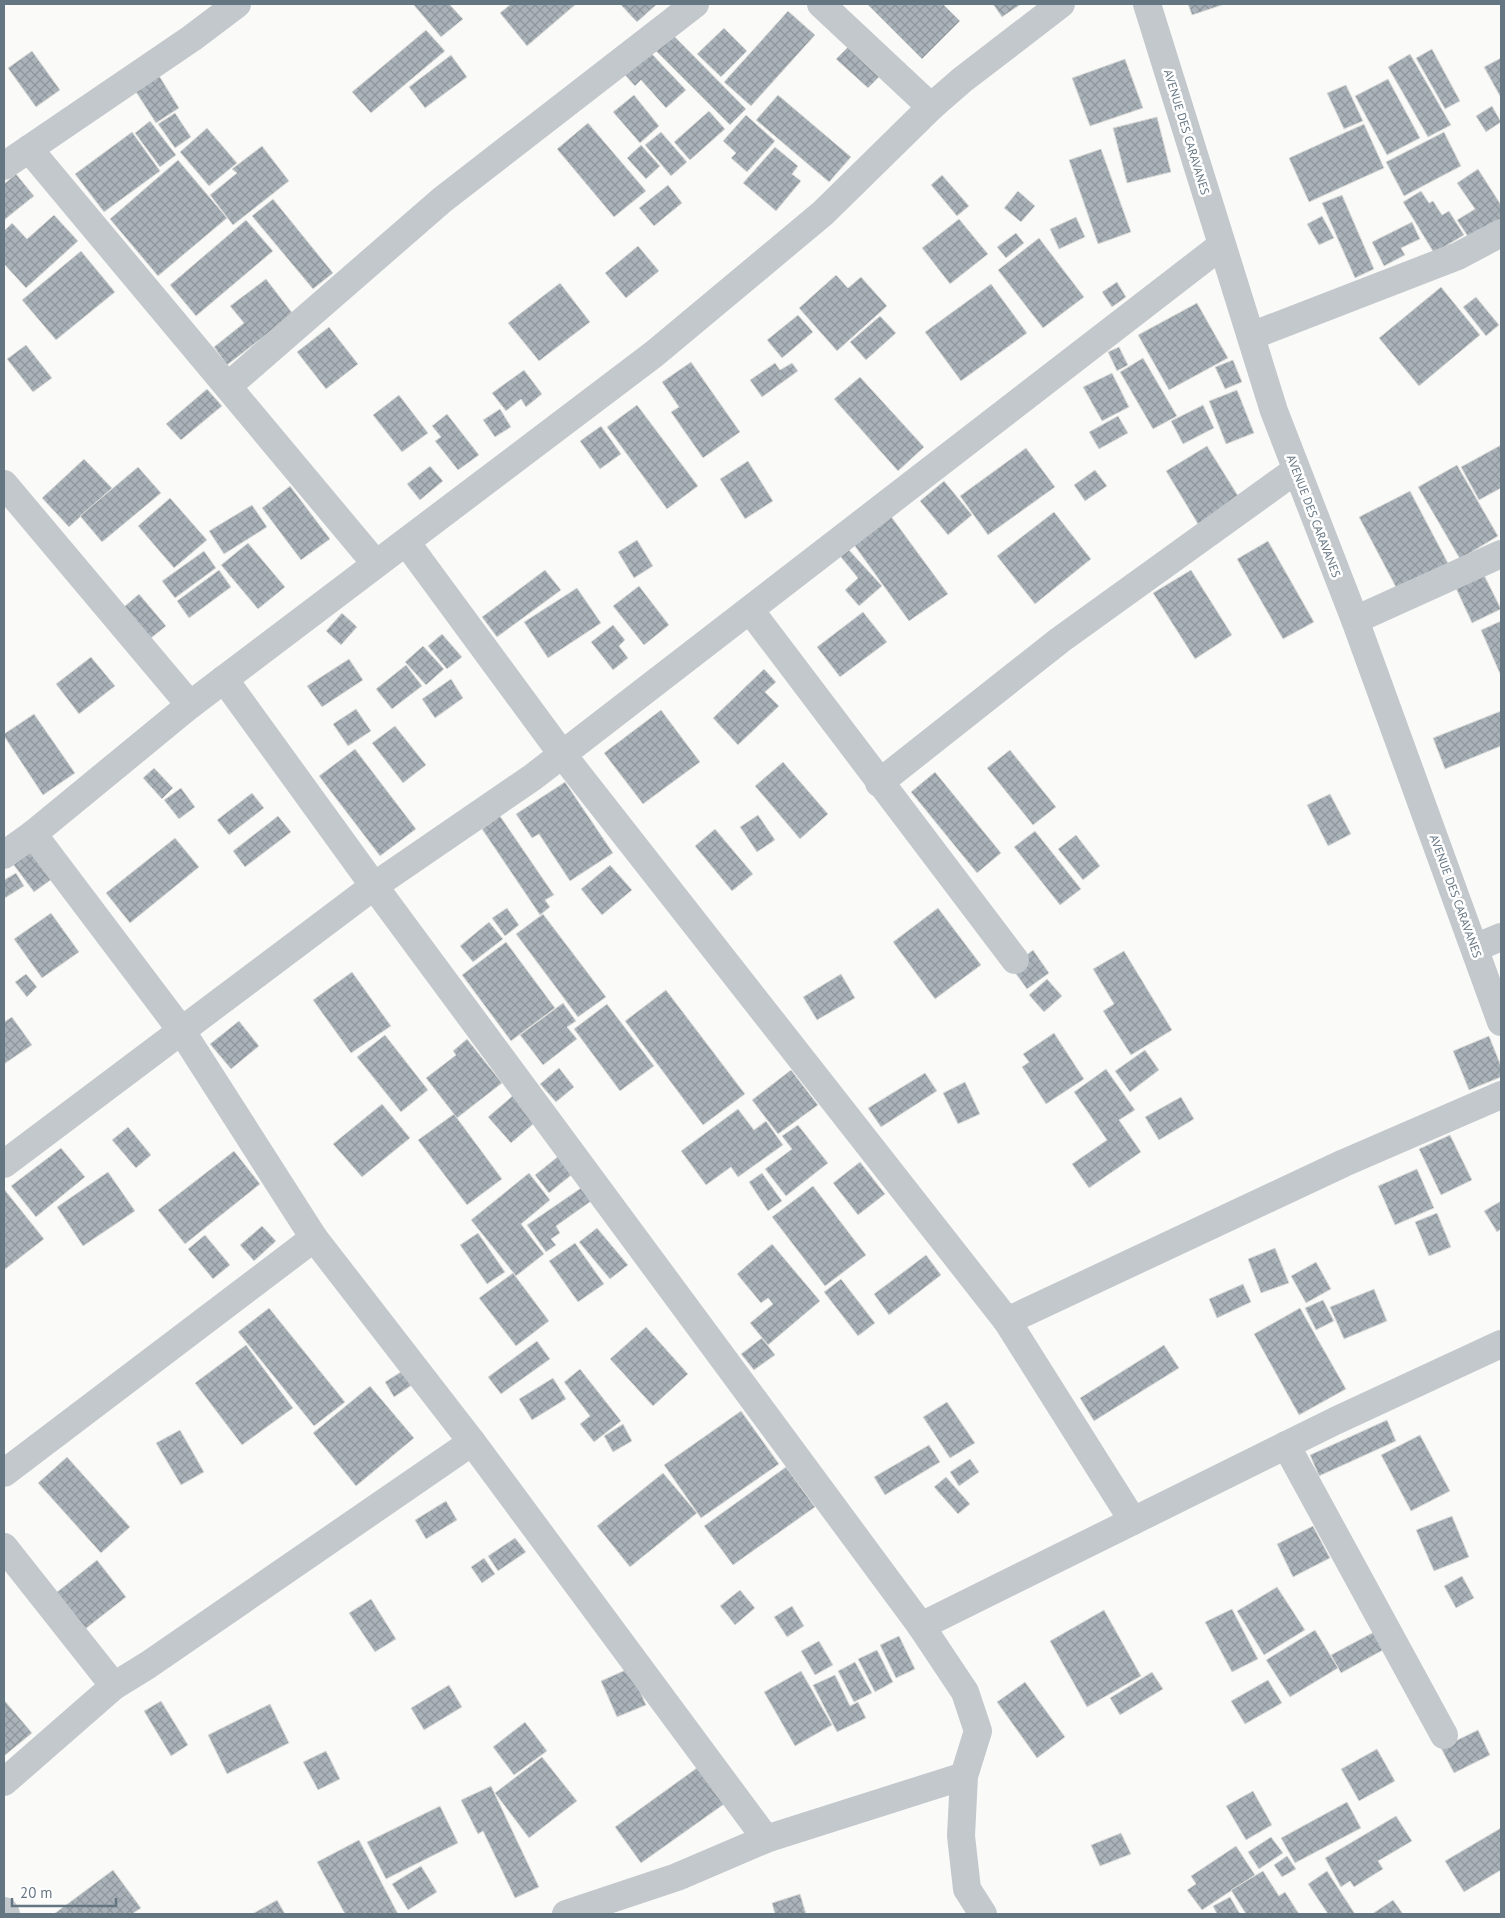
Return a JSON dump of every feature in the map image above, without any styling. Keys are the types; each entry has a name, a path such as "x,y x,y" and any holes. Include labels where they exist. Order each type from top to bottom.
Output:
{"street":[{"path":"4,166 192,38 237,4"},
{"path":"228,386 442,200 694,4"},
{"path":"820,4 931,107"},
{"path":"4,855 33,834 190,704 662,348 823,213 931,107 962,80 1061,4"},
{"name":"AVENUE DES CARAVANES","path":"1147,4 1251,336 1296,470 1355,620 1501,1022"},
{"path":"30,149 376,564"},
{"path":"1251,336 1458,256 1501,233"},
{"path":"4,1164 374,886 533,777 1222,245"},
{"path":"879,783 1060,640 1296,470"},
{"path":"4,484 190,704"},
{"path":"406,542 562,754 1007,1321 1133,1520"},
{"path":"1355,620 1501,554"},
{"path":"750,610 879,783 1015,960"},
{"path":"224,679 374,886 921,1626 965,1692 978,1731 964,1776 961,1836 967,1890 983,1914"},
{"path":"33,834 180,1030 314,1238 472,1442 766,1839"},
{"path":"1475,948 1501,937"},
{"path":"1007,1321 1344,1164 1501,1095"},
{"path":"4,1473 314,1238"},
{"path":"921,1626 1286,1445 1501,1344"},
{"path":"4,1782 114,1686 148,1665 472,1442"},
{"path":"1286,1445 1444,1736"},
{"path":"4,1547 114,1686"},
{"path":"566,1914 677,1878 766,1839 964,1776"}],"building":[{"path":"413,4 449,4 463,19 441,37"},
{"path":"511,4 576,4 527,46 500,13"},
{"path":"620,4 657,4 637,22"},
{"path":"867,4 943,4 960,21 922,59"},
{"path":"993,4 1021,4 1002,17"},
{"path":"1188,4 1225,4 1192,15"},
{"path":"788,11 815,35 751,106 724,82"},
{"path":"724,28 747,51 721,77 697,54"},
{"path":"426,30 445,51 371,113 352,92"},
{"path":"673,35 746,109 730,125 656,51"},
{"path":"852,43 883,73 868,88 836,59"},
{"path":"1432,49 1460,101 1445,109 1416,58"},
{"path":"32,51 60,90 36,107 8,68"},
{"path":"650,52 686,90 666,108 641,80 635,86 625,75"},
{"path":"1410,54 1451,125 1428,137 1388,67"},
{"path":"451,55 467,77 425,108 409,87"},
{"path":"1501,58 1501,98 1484,67"},
{"path":"1125,59 1143,108 1090,126 1072,78"},
{"path":"153,66 179,108 156,123 129,81"},
{"path":"1388,79 1420,138 1387,155 1355,96"},
{"path":"1346,85 1363,121 1344,129 1327,93"},
{"path":"634,95 659,126 640,143 613,112"},
{"path":"778,95 851,157 829,182 756,120"},
{"path":"1492,106 1501,122 1486,132 1476,116"},
{"path":"709,111 725,129 690,160 674,142"},
{"path":"175,113 191,137 175,148 158,124"},
{"path":"746,115 775,141 747,172 731,158 736,153 723,141"},
{"path":"1157,117 1171,172 1127,183 1113,128"},
{"path":"150,121 176,155 160,167 135,133"},
{"path":"588,123 646,191 614,217 557,149"},
{"path":"1364,124 1384,168 1309,202 1289,158"},
{"path":"207,128 237,163 209,186 180,152"},
{"path":"132,132 160,171 104,212 75,174"},
{"path":"661,132 687,162 671,176 645,145"},
{"path":"1444,132 1461,166 1404,196 1386,162"},
{"path":"641,145 660,166 646,179 627,158"},
{"path":"262,146 289,181 233,225 210,195 237,173 232,169"},
{"path":"775,147 798,166 792,174 801,181 776,211 743,183"},
{"path":"1101,149 1131,232 1098,244 1069,160"},
{"path":"178,160 227,218 158,276 110,219"},
{"path":"1478,169 1501,205 1501,221 1471,241 1457,220 1475,209 1457,183"},
{"path":"16,174 34,196 4,220 4,184"},
{"path":"942,175 969,206 957,216 931,185"},
{"path":"668,185 682,203 654,226 639,208"},
{"path":"1018,191 1035,206 1021,222 1004,208"},
{"path":"1421,191 1429,203 1433,201 1442,215 1449,211 1464,235 1434,253 1403,202"},
{"path":"1342,195 1374,269 1355,278 1322,203"},
{"path":"273,199 333,273 313,289 252,216"},
{"path":"54,215 78,241 26,288 4,264 4,231 12,223 27,239"},
{"path":"1322,216 1334,238 1319,245 1307,224"},
{"path":"1076,217 1085,237 1059,249 1050,229"},
{"path":"959,219 988,254 950,284 922,248"},
{"path":"246,220 273,251 196,316 170,285"},
{"path":"1412,222 1420,239 1401,248 1405,255 1384,266 1372,242"},
{"path":"1016,233 1024,243 1006,258 997,247"},
{"path":"1039,238 1084,297 1043,328 998,270"},
{"path":"638,246 659,271 626,298 605,273"},
{"path":"81,251 115,292 56,340 22,300"},
{"path":"836,275 848,288 861,277 887,306 837,351 799,308"},
{"path":"266,279 293,314 227,365 214,347 244,323 230,306"},
{"path":"1117,282 1126,297 1112,307 1102,292"},
{"path":"560,283 590,322 539,361 508,323"},
{"path":"991,284 1027,333 961,381 925,332"},
{"path":"1441,287 1480,335 1419,386 1379,338"},
{"path":"1476,297 1499,325 1486,336 1463,307"},
{"path":"1197,303 1228,358 1169,390 1138,335"},
{"path":"798,315 813,332 782,358 767,340"},
{"path":"880,316 896,333 866,360 850,342"},
{"path":"329,327 358,364 326,389 297,352"},
{"path":"26,345 52,378 33,392 7,359"},
{"path":"1119,347 1128,365 1117,371 1108,352"},
{"path":"1143,358 1177,416 1153,429 1120,372"},
{"path":"1233,360 1242,382 1225,389 1215,367"},
{"path":"691,362 740,432 703,458 671,412 679,407 662,382"},
{"path":"775,363 780,370 792,363 798,371 762,397 750,380"},
{"path":"524,370 542,394 526,407 521,399 506,411 492,393"},
{"path":"1112,373 1129,407 1102,421 1083,387"},
{"path":"860,377 924,447 898,471 834,399"},
{"path":"207,389 222,406 181,440 166,424"},
{"path":"1237,390 1254,433 1226,444 1209,401"},
{"path":"399,395 428,433 402,452 373,415"},
{"path":"637,405 698,486 667,509 607,427"},
{"path":"1203,405 1214,428 1183,444 1171,421"},
{"path":"500,409 511,427 495,437 483,420"},
{"path":"447,414 479,455 458,470 435,441 441,437 432,426"},
{"path":"1118,416 1128,433 1099,449 1089,432"},
{"path":"601,426 621,454 600,469 580,441"},
{"path":"1501,445 1501,488 1479,500 1461,467"},
{"path":"1207,446 1240,499 1198,524 1166,471"},
{"path":"1026,448 1055,487 988,535 960,496"},
{"path":"84,459 112,488 69,527 42,498"},
{"path":"748,461 773,501 745,519 720,479"},
{"path":"1457,465 1498,536 1460,559 1418,487"},
{"path":"430,466 443,481 420,500 407,484"},
{"path":"138,467 161,493 102,542 80,516"},
{"path":"1095,470 1107,486 1085,501 1074,485"},
{"path":"944,481 972,515 948,535 920,501"},
{"path":"290,486 330,539 301,560 262,508"},
{"path":"1410,491 1449,565 1398,591 1359,517"},
{"path":"170,498 207,540 174,568 138,526"},
{"path":"252,505 267,527 224,554 209,531"},
{"path":"1054,512 1091,559 1035,604 997,556"},
{"path":"890,515 948,594 909,621 852,542"},
{"path":"637,540 653,566 634,578 618,552"},
{"path":"1268,541 1314,622 1283,639 1237,559"},
{"path":"248,543 285,587 258,609 221,565"},
{"path":"848,549 882,586 859,606 845,590 858,578 840,556"},
{"path":"204,551 216,568 175,598 162,581"},
{"path":"219,570 231,587 189,618 177,601"},
{"path":"545,570 561,590 497,637 482,617"},
{"path":"1191,570 1232,635 1195,659 1153,593"},
{"path":"1483,573 1501,609 1472,623 1455,586"},
{"path":"639,586 669,625 644,645 613,606"},
{"path":"577,588 601,623 548,658 524,622"},
{"path":"139,594 166,626 151,638 124,607"},
{"path":"863,612 887,642 840,677 817,647"},
{"path":"342,613 357,627 341,645 326,631"},
{"path":"1501,621 1501,676 1481,630"},
{"path":"613,625 625,640 619,646 628,658 613,670 591,642"},
{"path":"442,634 462,657 447,669 428,646"},
{"path":"423,646 444,669 426,685 405,662"},
{"path":"91,657 115,686 79,714 56,684"},
{"path":"349,659 363,680 322,707 307,686"},
{"path":"406,665 422,686 392,709 376,689"},
{"path":"764,669 776,682 765,692 779,706 738,745 713,718"},
{"path":"451,679 463,698 435,718 422,699"},
{"path":"356,709 371,731 348,746 333,724"},
{"path":"661,710 700,762 643,804 604,753"},
{"path":"1501,711 1501,746 1445,769 1433,738"},
{"path":"34,714 75,773 43,795 4,736 4,734"},
{"path":"395,726 426,765 403,783 372,743"},
{"path":"355,749 416,829 380,856 319,776"},
{"path":"1010,750 1056,807 1033,825 987,768"},
{"path":"783,762 828,814 800,839 755,786"},
{"path":"154,768 173,788 162,799 143,778"},
{"path":"935,772 1001,853 977,873 911,792"},
{"path":"565,782 613,853 570,881 539,834 532,838 516,814"},
{"path":"181,788 195,807 179,819 164,800"},
{"path":"252,793 264,808 229,835 217,820"},
{"path":"1330,794 1351,834 1328,846 1307,805"},
{"path":"758,815 775,840 757,852 740,827"},
{"path":"278,816 291,832 245,867 233,851"},
{"path":"500,816 554,895 545,900 550,907 540,915 482,829"},
{"path":"715,829 753,874 732,891 695,846"},
{"path":"1035,831 1081,889 1060,905 1014,847"},
{"path":"1076,835 1100,866 1083,880 1058,849"},
{"path":"175,838 199,867 130,923 106,893"},
{"path":"32,851 52,879 34,892 13,864"},
{"path":"610,865 632,890 602,915 581,889"},
{"path":"16,873 24,886 5,898 4,880"},
{"path":"507,908 519,925 505,936 492,918"},
{"path":"938,908 981,965 935,999 893,942"},
{"path":"51,913 79,952 42,978 14,939"},
{"path":"543,914 606,997 578,1017 516,934"},
{"path":"489,922 503,939 473,962 460,946"},
{"path":"506,942 555,1008 511,1041 462,975"},
{"path":"1033,950 1049,973 1027,989 1011,967"},
{"path":"1124,951 1172,1030 1131,1055 1103,1011 1114,1004 1093,969"},
{"path":"352,972 391,1026 351,1053 313,1000"},
{"path":"26,974 37,987 27,997 15,982"},
{"path":"841,974 855,998 817,1020 803,997"},
{"path":"1047,979 1062,996 1044,1012 1029,995"},
{"path":"666,990 745,1094 703,1125 625,1021"},
{"path":"563,1003 576,1021 567,1027 577,1039 543,1065 520,1035"},
{"path":"607,1004 654,1066 620,1091 574,1029"},
{"path":"12,1017 32,1045 4,1064 4,1022"},
{"path":"239,1021 259,1046 231,1069 210,1044"},
{"path":"1054,1033 1084,1079 1046,1104 1022,1067 1029,1062 1023,1054"},
{"path":"385,1035 428,1090 401,1112 357,1057"},
{"path":"1489,1036 1501,1066 1501,1077 1469,1090 1453,1051"},
{"path":"467,1039 502,1083 457,1118 426,1078 456,1055 453,1051"},
{"path":"1145,1050 1159,1070 1130,1092 1115,1071"},
{"path":"559,1068 574,1087 556,1102 540,1084"},
{"path":"1106,1069 1135,1110 1119,1120 1141,1152 1089,1188 1072,1164 1107,1140 1074,1092"},
{"path":"791,1070 818,1105 778,1134 752,1100"},
{"path":"925,1073 937,1091 881,1127 868,1108"},
{"path":"965,1082 980,1114 958,1124 943,1093"},
{"path":"516,1093 539,1119 511,1143 488,1117"},
{"path":"1181,1097 1194,1119 1159,1140 1145,1117"},
{"path":"382,1104 410,1138 362,1177 333,1144"},
{"path":"738,1109 754,1130 766,1121 783,1145 738,1177 731,1167 706,1185 681,1151"},
{"path":"454,1114 502,1179 467,1205 418,1140"},
{"path":"798,1125 828,1163 786,1196 765,1169 792,1149 782,1136"},
{"path":"128,1127 151,1155 136,1168 112,1140"},
{"path":"1450,1135 1472,1180 1441,1195 1419,1149"},
{"path":"61,1148 85,1177 36,1217 11,1186"},
{"path":"234,1151 260,1184 185,1244 158,1210"},
{"path":"565,1151 580,1168 549,1193 535,1175"},
{"path":"860,1162 885,1194 858,1215 833,1183"},
{"path":"1417,1169 1434,1208 1395,1225 1378,1186"},
{"path":"108,1172 135,1211 83,1246 57,1207"},
{"path":"529,1173 550,1200 521,1224 544,1254 516,1276 471,1220"},
{"path":"762,1173 782,1201 768,1211 749,1182"},
{"path":"584,1186 594,1199 556,1226 560,1233 551,1239 556,1245 546,1252 527,1225"},
{"path":"813,1186 866,1255 825,1286 772,1217"},
{"path":"4,1189 44,1239 4,1270"},
{"path":"1501,1201 1501,1229 1497,1232 1484,1211"},
{"path":"1437,1213 1451,1247 1429,1256 1415,1222"},
{"path":"262,1226 276,1241 254,1261 240,1245"},
{"path":"597,1228 628,1265 610,1279 579,1242"},
{"path":"478,1233 505,1272 487,1284 460,1245"},
{"path":"205,1235 230,1265 213,1279 188,1249"},
{"path":"575,1243 604,1284 578,1302 549,1261"},
{"path":"772,1244 820,1301 768,1345 750,1323 773,1304 768,1298 761,1303 737,1274"},
{"path":"1275,1248 1289,1283 1261,1293 1248,1259"},
{"path":"926,1255 941,1275 889,1315 874,1294"},
{"path":"1316,1262 1331,1289 1306,1303 1291,1276"},
{"path":"513,1273 549,1321 516,1346 479,1298"},
{"path":"841,1279 875,1323 858,1336 824,1292"},
{"path":"1243,1284 1251,1302 1217,1318 1209,1299"},
{"path":"1374,1289 1387,1321 1344,1339 1330,1307"},
{"path":"1323,1300 1334,1321 1316,1330 1305,1308"},
{"path":"269,1308 345,1402 314,1426 238,1332"},
{"path":"1300,1308 1346,1389 1299,1415 1254,1334"},
{"path":"646,1327 688,1374 653,1406 610,1359"},
{"path":"762,1338 775,1355 754,1370 741,1354"},
{"path":"537,1341 550,1359 501,1394 488,1377"},
{"path":"246,1345 293,1408 242,1445 195,1383"},
{"path":"1164,1345 1179,1368 1094,1421 1080,1398"},
{"path":"580,1369 621,1421 594,1442 580,1424 590,1416 564,1382"},
{"path":"404,1370 412,1385 394,1397 385,1382"},
{"path":"553,1378 566,1399 532,1420 519,1399"},
{"path":"370,1386 414,1438 356,1486 313,1433"},
{"path":"947,1402 975,1443 950,1458 923,1417"},
{"path":"741,1411 779,1464 701,1518 664,1465"},
{"path":"1387,1420 1396,1441 1319,1476 1310,1455"},
{"path":"623,1424 632,1441 613,1452 604,1436"},
{"path":"180,1430 204,1472 181,1485 156,1443"},
{"path":"1420,1435 1450,1491 1411,1511 1381,1455"},
{"path":"929,1445 940,1462 885,1495 874,1477"},
{"path":"67,1457 130,1527 101,1553 38,1483"},
{"path":"970,1459 979,1472 959,1486 950,1472"},
{"path":"786,1467 815,1507 733,1565 704,1526"},
{"path":"663,1473 697,1513 630,1567 597,1526"},
{"path":"946,1477 970,1504 958,1514 934,1487"},
{"path":"446,1501 457,1520 426,1539 415,1520"},
{"path":"1452,1516 1469,1557 1434,1571 1416,1530"},
{"path":"1313,1526 1330,1558 1293,1577 1277,1544"},
{"path":"515,1538 526,1552 498,1571 488,1556"},
{"path":"484,1558 495,1574 482,1583 471,1567"},
{"path":"97,1560 126,1597 75,1637 46,1601"},
{"path":"1462,1576 1474,1598 1456,1608 1444,1586"},
{"path":"1277,1587 1305,1630 1264,1655 1237,1611"},
{"path":"740,1590 755,1608 735,1625 720,1606"},
{"path":"371,1599 396,1639 375,1652 349,1613"},
{"path":"792,1606 804,1626 787,1637 774,1617"},
{"path":"1232,1609 1258,1659 1232,1672 1205,1622"},
{"path":"1104,1610 1141,1676 1087,1707 1050,1641"},
{"path":"1315,1630 1338,1668 1290,1697 1266,1660"},
{"path":"1374,1632 1383,1650 1341,1673 1331,1655"},
{"path":"899,1636 915,1669 896,1678 880,1645"},
{"path":"819,1641 833,1665 815,1675 801,1651"},
{"path":"877,1650 893,1682 875,1692 858,1659"},
{"path":"855,1662 872,1693 854,1702 838,1671"},
{"path":"630,1668 646,1705 617,1717 601,1681"},
{"path":"801,1671 832,1725 795,1746 764,1692"},
{"path":"1152,1672 1163,1689 1120,1715 1110,1698"},
{"path":"835,1675 850,1706 858,1702 866,1718 837,1732 813,1685"},
{"path":"1268,1680 1282,1703 1245,1724 1231,1701"},
{"path":"1025,1682 1065,1737 1037,1758 997,1702"},
{"path":"449,1685 462,1707 424,1730 411,1708"},
{"path":"4,1700 32,1733 4,1756"},
{"path":"161,1701 188,1745 171,1756 144,1711"},
{"path":"270,1704 289,1743 227,1774 208,1735"},
{"path":"525,1722 547,1751 514,1775 493,1747"},
{"path":"1478,1730 1490,1755 1454,1773 1441,1748"},
{"path":"1377,1749 1395,1781 1359,1801 1341,1769"},
{"path":"326,1751 340,1779 318,1790 303,1762"},
{"path":"542,1757 577,1801 529,1838 495,1793"},
{"path":"701,1765 727,1802 641,1863 615,1827"},
{"path":"491,1786 539,1887 515,1898 483,1831 478,1834 461,1800"},
{"path":"1253,1791 1272,1825 1246,1840 1226,1806"},
{"path":"1347,1802 1361,1828 1295,1863 1281,1838"},
{"path":"440,1806 458,1843 386,1879 367,1842"},
{"path":"1396,1816 1412,1841 1378,1861 1383,1869 1354,1887 1350,1881 1341,1887 1325,1858"},
{"path":"1501,1828 1501,1870 1464,1892 1445,1861"},
{"path":"1121,1833 1131,1854 1100,1866 1091,1845"},
{"path":"1271,1837 1283,1853 1259,1869 1248,1852"},
{"path":"359,1840 398,1914 345,1914 317,1862"},
{"path":"1236,1846 1255,1875 1202,1910 1187,1890 1196,1884 1191,1876"},
{"path":"1287,1856 1296,1869 1282,1877 1274,1865"},
{"path":"421,1866 437,1892 408,1910 392,1884"},
{"path":"113,1870 141,1908 132,1914 54,1914"},
{"path":"1263,1871 1279,1896 1285,1892 1299,1914 1246,1914 1231,1890"},
{"path":"1327,1871 1355,1914 1328,1914 1308,1884"},
{"path":"800,1894 806,1914 775,1914 772,1903"},
{"path":"1230,1897 1240,1914 1217,1914 1213,1906"},
{"path":"277,1900 285,1914 252,1914"},
{"path":"1393,1900 1403,1914 1372,1914"}]}
